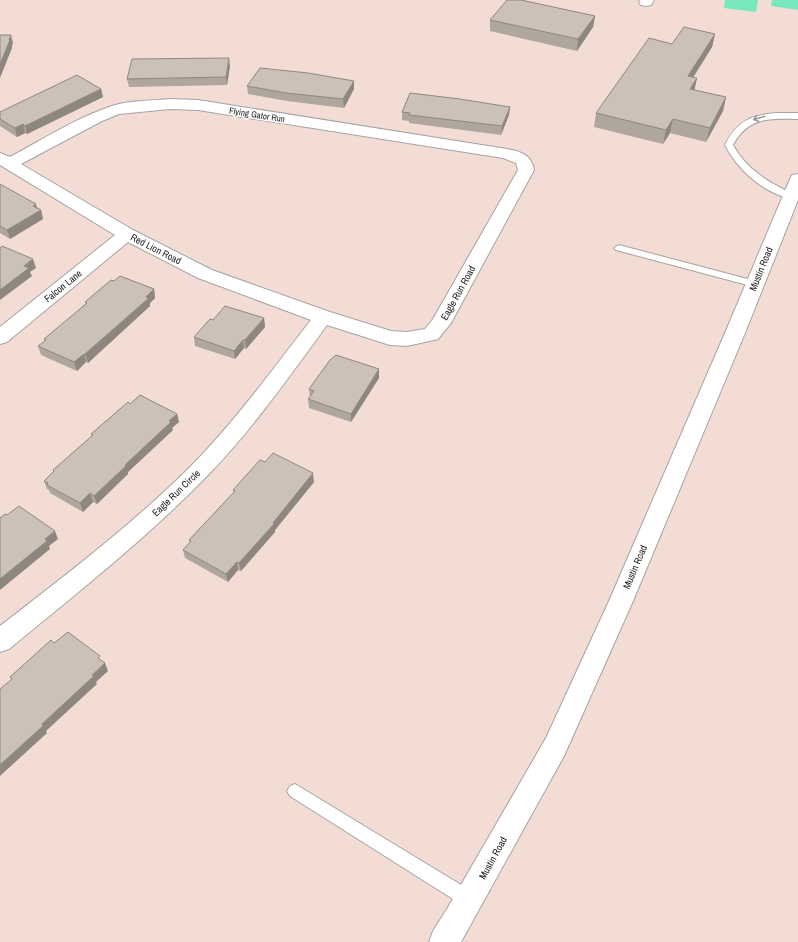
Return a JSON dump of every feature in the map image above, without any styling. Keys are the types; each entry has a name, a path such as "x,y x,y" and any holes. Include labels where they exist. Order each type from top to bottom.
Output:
{"street":[{"name":"Flying Gator Run","path":"5,161 115,110 170,104 198,106 515,155"},
{"name":"Eagle Run Road","path":"323,317 390,338 407,339 431,334 442,323 526,170 524,159 515,155"},
{"name":"Red Lion Road","path":"5,161 127,234 205,274 323,317"},
{"name":"Mustin Road","path":"444,942 470,900 555,747 621,601 795,187"},
{"name":"Falcon Lane","path":"0,337 127,234"},
{"name":"Eagle Run Circle","path":"0,641 140,527 200,470 237,429 323,317"}],"lane":[{"path":"795,187 767,186 751,174 736,159 729,145 732,137 739,127 756,119 769,116 798,116"},
{"path":"619,248 755,284"},
{"path":"295,791 470,900"}],"shaded area":[{"path":"0,0 798,0 798,942 0,942"}],"green space":[{"path":"725,0 758,0 756,12 724,8"},
{"path":"772,0 798,0 798,10 771,6"}],"building":[{"path":"507,0 521,0 595,16 578,39 490,20"},
{"path":"684,27 715,34 688,76 697,78 690,89 726,97 710,128 673,119 666,130 596,113 649,38 672,44"},
{"path":"0,35 11,35 0,64"},
{"path":"229,58 226,77 127,79 132,59"},
{"path":"260,68 308,73 354,81 343,99 286,93 247,86"},
{"path":"77,75 101,89 25,126 23,124 15,128 0,119 0,112"},
{"path":"410,93 510,107 502,126 409,115 410,113 402,112"},
{"path":"0,184 36,204 33,206 41,210 7,230 0,226"},
{"path":"2,246 33,259 24,266 29,268 0,290 0,248"},
{"path":"120,276 154,289 146,297 149,298 85,354 74,362 38,346 46,340 44,339 87,303 85,302 111,280 114,281"},
{"path":"225,306 264,318 234,351 194,337 210,319 213,320"},
{"path":"336,355 379,369 351,414 308,399 314,391 309,389 330,360"},
{"path":"140,395 177,414 169,421 171,422 94,496 90,493 80,503 47,485 48,483 44,481 54,471 53,470 128,402 130,404"},
{"path":"273,453 313,473 273,523 274,524 239,563 237,562 226,574 183,550 191,541 189,540 235,491 233,490 260,460 265,462"},
{"path":"19,506 55,531 45,539 47,541 0,579 0,518 5,514 7,515"},
{"path":"68,632 100,656 98,658 105,663 92,675 94,676 42,724 43,726 0,765 0,689 12,679 10,677 51,640 54,643"}]}
